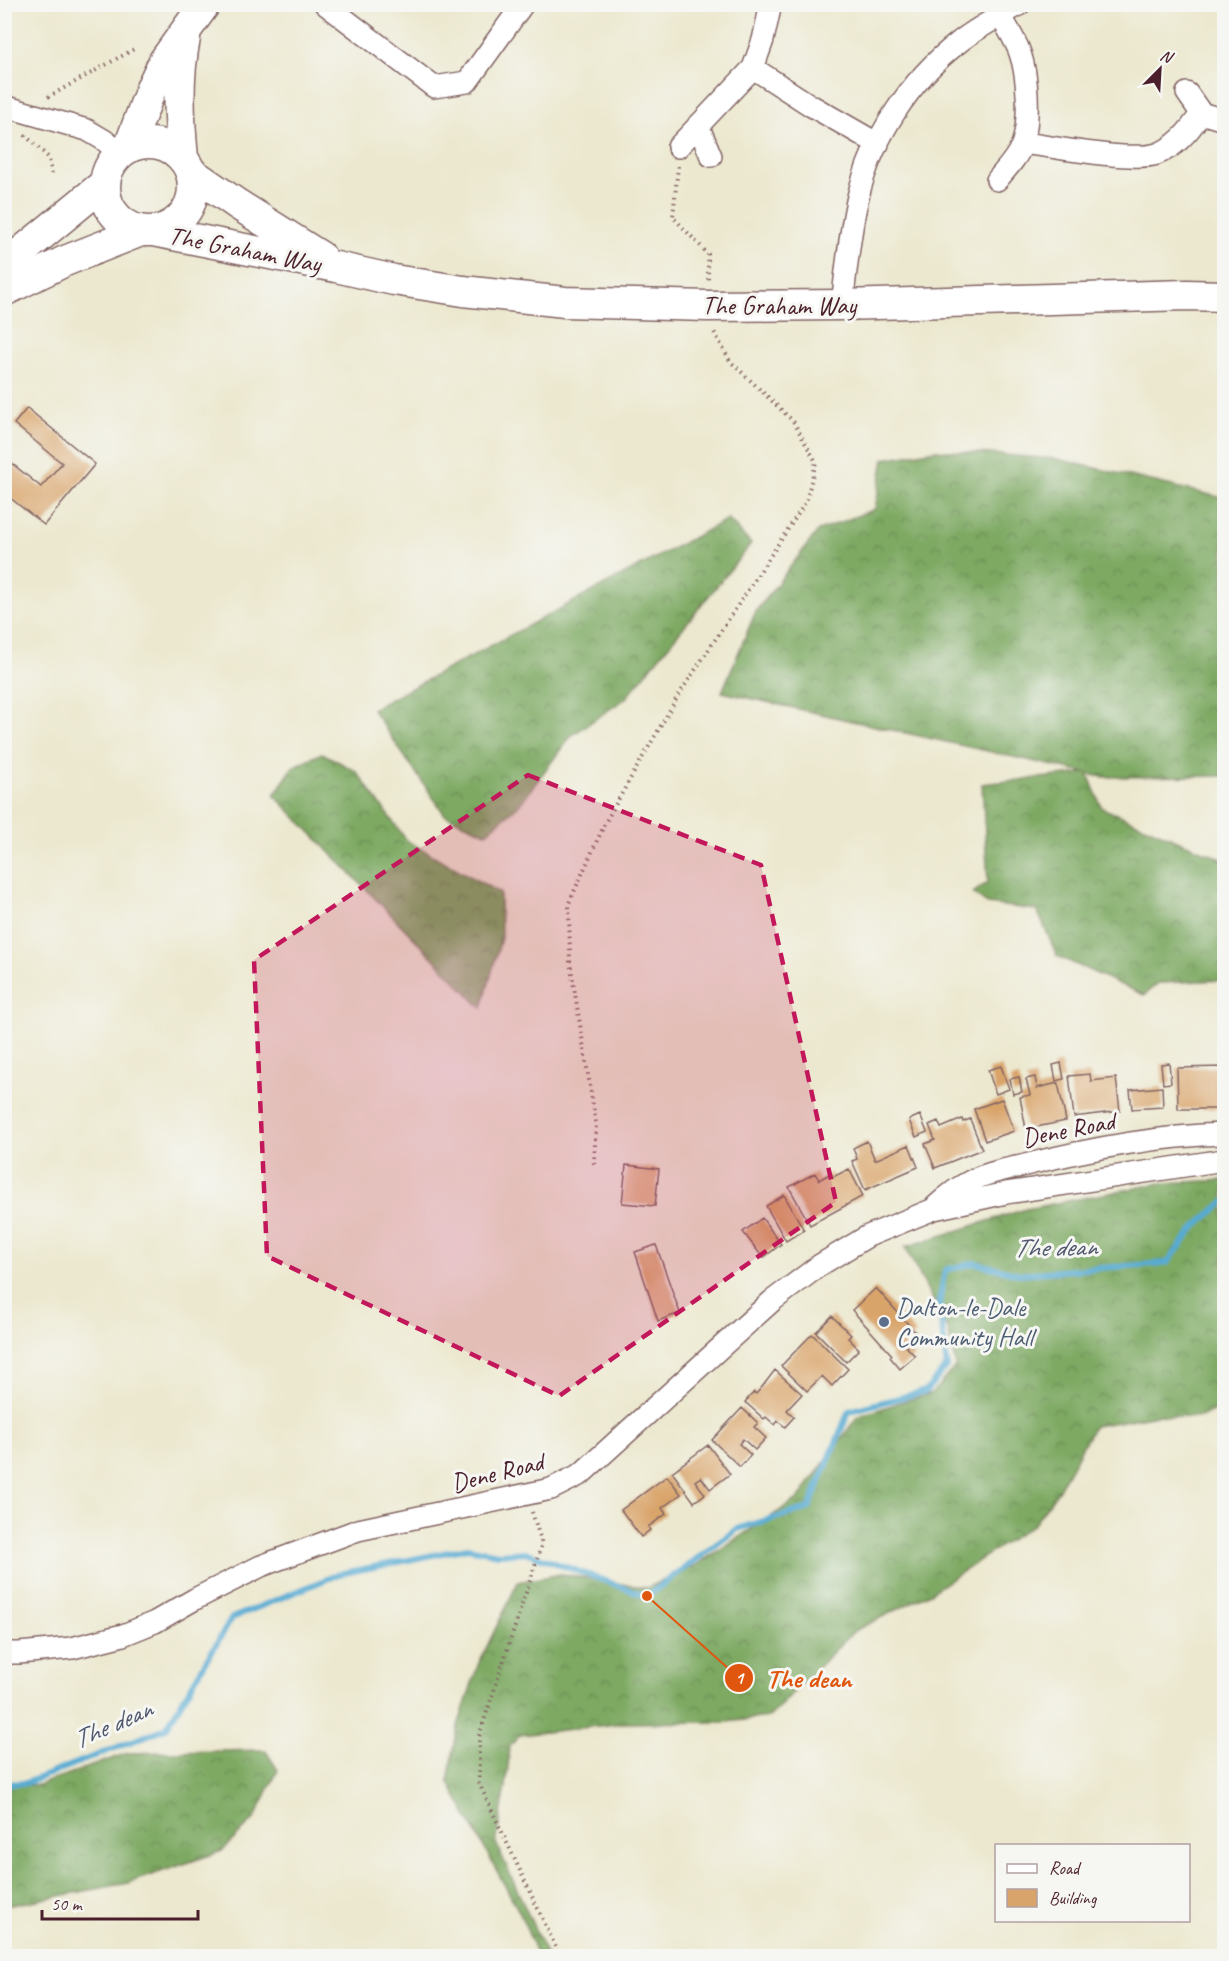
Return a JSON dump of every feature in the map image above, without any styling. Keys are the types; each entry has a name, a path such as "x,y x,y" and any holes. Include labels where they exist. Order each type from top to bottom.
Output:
{"main road":[{"path":"147,231 126,225 114,214 106,200 104,184 109,167 124,150 164,61 205,4"},
{"path":"4,291 65,261 147,231 164,229 180,220 190,205 194,188 187,165 179,115 179,66 186,32"},
{"path":"124,150 143,143 158,143 171,148 187,165"},
{"name":"The Graham Way","path":"187,165 237,204 336,267"},
{"path":"4,266 104,184"},
{"name":"The Graham Way","path":"147,231 394,280 463,291 709,317 842,305 1187,295 1224,296"}],"street":[{"path":"325,4 434,87 467,82 523,4"},
{"path":"678,147 753,68 764,40 771,4"},
{"path":"842,305 858,197 869,164 894,114 914,86 938,59 960,41 1020,4"},
{"path":"997,180 1014,159 1023,143 1026,122 1026,81 1020,53 1001,16"},
{"path":"753,68 810,105 878,144"},
{"path":"1187,93 1201,113 1224,120"},
{"path":"1023,143 1127,156 1157,154 1191,128 1201,113"},
{"path":"15,116 87,130 124,150"},
{"path":"698,125 711,156"},
{"name":"Dene Road","path":"934,1209 949,1194 967,1183 994,1173 1063,1155 1176,1137 1224,1134"},
{"name":"Dene Road","path":"4,1653 72,1648 123,1635 155,1622 261,1566 358,1530 551,1489 581,1474 772,1301 820,1265 868,1236 934,1209 1006,1193 1224,1160"}],"path":[{"path":"52,176 49,158 15,116 136,48"},
{"path":"594,1164 596,1124 570,962 569,903 606,821 678,696 806,502 816,462 793,421 730,361 709,317 708,254 673,217 679,160 678,147"},
{"path":"535,1521 542,1544 479,1736 480,1783 560,1956"}],"highlighted area":[{"path":"528,775 761,865 836,1202 559,1396 267,1256 254,960"}],"green space":[{"path":"936,450 1057,459 1224,498 1224,776 1103,777 1088,774 1102,808 1224,860 1224,980 1158,983 1144,995 1057,956 1037,910 987,904 973,893 988,882 982,784 1086,773 722,692 756,611 818,531 875,509 884,459"},
{"path":"728,519 751,544 626,698 571,736 520,804 486,833 445,815 372,709"},
{"path":"322,753 356,771 407,841 500,893 501,938 482,1008 274,795 294,766"},
{"path":"1224,1180 1224,1405 1201,1417 1158,1415 1094,1426 1058,1491 1034,1524 930,1593 854,1631 769,1717 726,1722 624,1723 520,1735 510,1746 496,1843 547,1956 537,1956 522,1917 448,1781 458,1726 478,1665 518,1582 561,1574 647,1588 693,1567 798,1499 857,1417 932,1393 956,1366 948,1329 905,1247 1026,1209 1161,1183"},
{"path":"265,1750 278,1770 255,1818 222,1851 128,1883 5,1906 5,1784 38,1785 128,1753"}],"building":[{"path":"27,408 95,464 44,525 4,493 4,457 41,487 62,463 14,424"},
{"path":"1061,1063 1064,1079 1056,1081 1053,1065"},
{"path":"1169,1063 1171,1083 1163,1084 1161,1064"},
{"path":"1001,1066 1009,1089 996,1094 988,1070"},
{"path":"1224,1067 1224,1109 1178,1109 1177,1068"},
{"path":"1090,1074 1091,1081 1116,1078 1120,1111 1074,1117 1069,1076"},
{"path":"1019,1077 1022,1092 1013,1094 1010,1079"},
{"path":"1035,1077 1037,1088 1058,1083 1066,1121 1026,1129 1020,1097 1030,1095 1026,1079"},
{"path":"1162,1087 1163,1107 1132,1109 1130,1090"},
{"path":"1002,1099 1014,1131 985,1141 974,1109"},
{"path":"920,1115 927,1132 916,1137 909,1120"},
{"path":"962,1119 963,1122 970,1119 982,1149 935,1168 925,1144 935,1140 929,1125 938,1121 941,1128"},
{"path":"867,1141 875,1160 909,1145 918,1167 865,1190 852,1161 857,1159 853,1148"},
{"path":"626,1165 659,1169 655,1206 622,1203"},
{"path":"849,1169 863,1196 810,1225 789,1187 815,1173 819,1180 831,1173 833,1177"},
{"path":"784,1195 804,1230 786,1241 766,1206"},
{"path":"762,1218 781,1244 763,1258 743,1232"},
{"path":"656,1245 680,1313 658,1321 635,1252"},
{"name":"Dalton-le-Dale Community Hall","path":"876,1288 916,1333 904,1344 915,1356 900,1369 890,1357 892,1355 852,1310"},
{"path":"832,1316 851,1335 848,1338 859,1349 846,1362 816,1332"},
{"path":"812,1334 848,1369 832,1386 822,1376 807,1391 781,1366"},
{"path":"775,1370 802,1394 787,1410 794,1417 785,1427 778,1421 775,1425 766,1417 764,1419 745,1402 754,1392 756,1394"},
{"path":"742,1408 758,1423 754,1427 766,1438 755,1450 743,1439 739,1444 751,1455 740,1467 712,1440"},
{"path":"708,1445 730,1474 710,1489 701,1477 695,1481 705,1494 694,1502 672,1472"},
{"path":"667,1476 681,1494 662,1508 666,1514 648,1527 650,1530 641,1537 621,1510"}],"waterway":[{"name":"The dean","path":"4,1784 26,1783 166,1728 232,1618 339,1574 468,1548 498,1554 525,1552 647,1596 737,1529 809,1508 849,1411 926,1391 947,1366 939,1304 945,1270 975,1263 1019,1274 1167,1263 1196,1226 1224,1202"}],"place":[{"name":"Dalton-le-Dale Community Hall","path":"884,1322"},
{"name":"The dean","path":"647,1596"}]}
